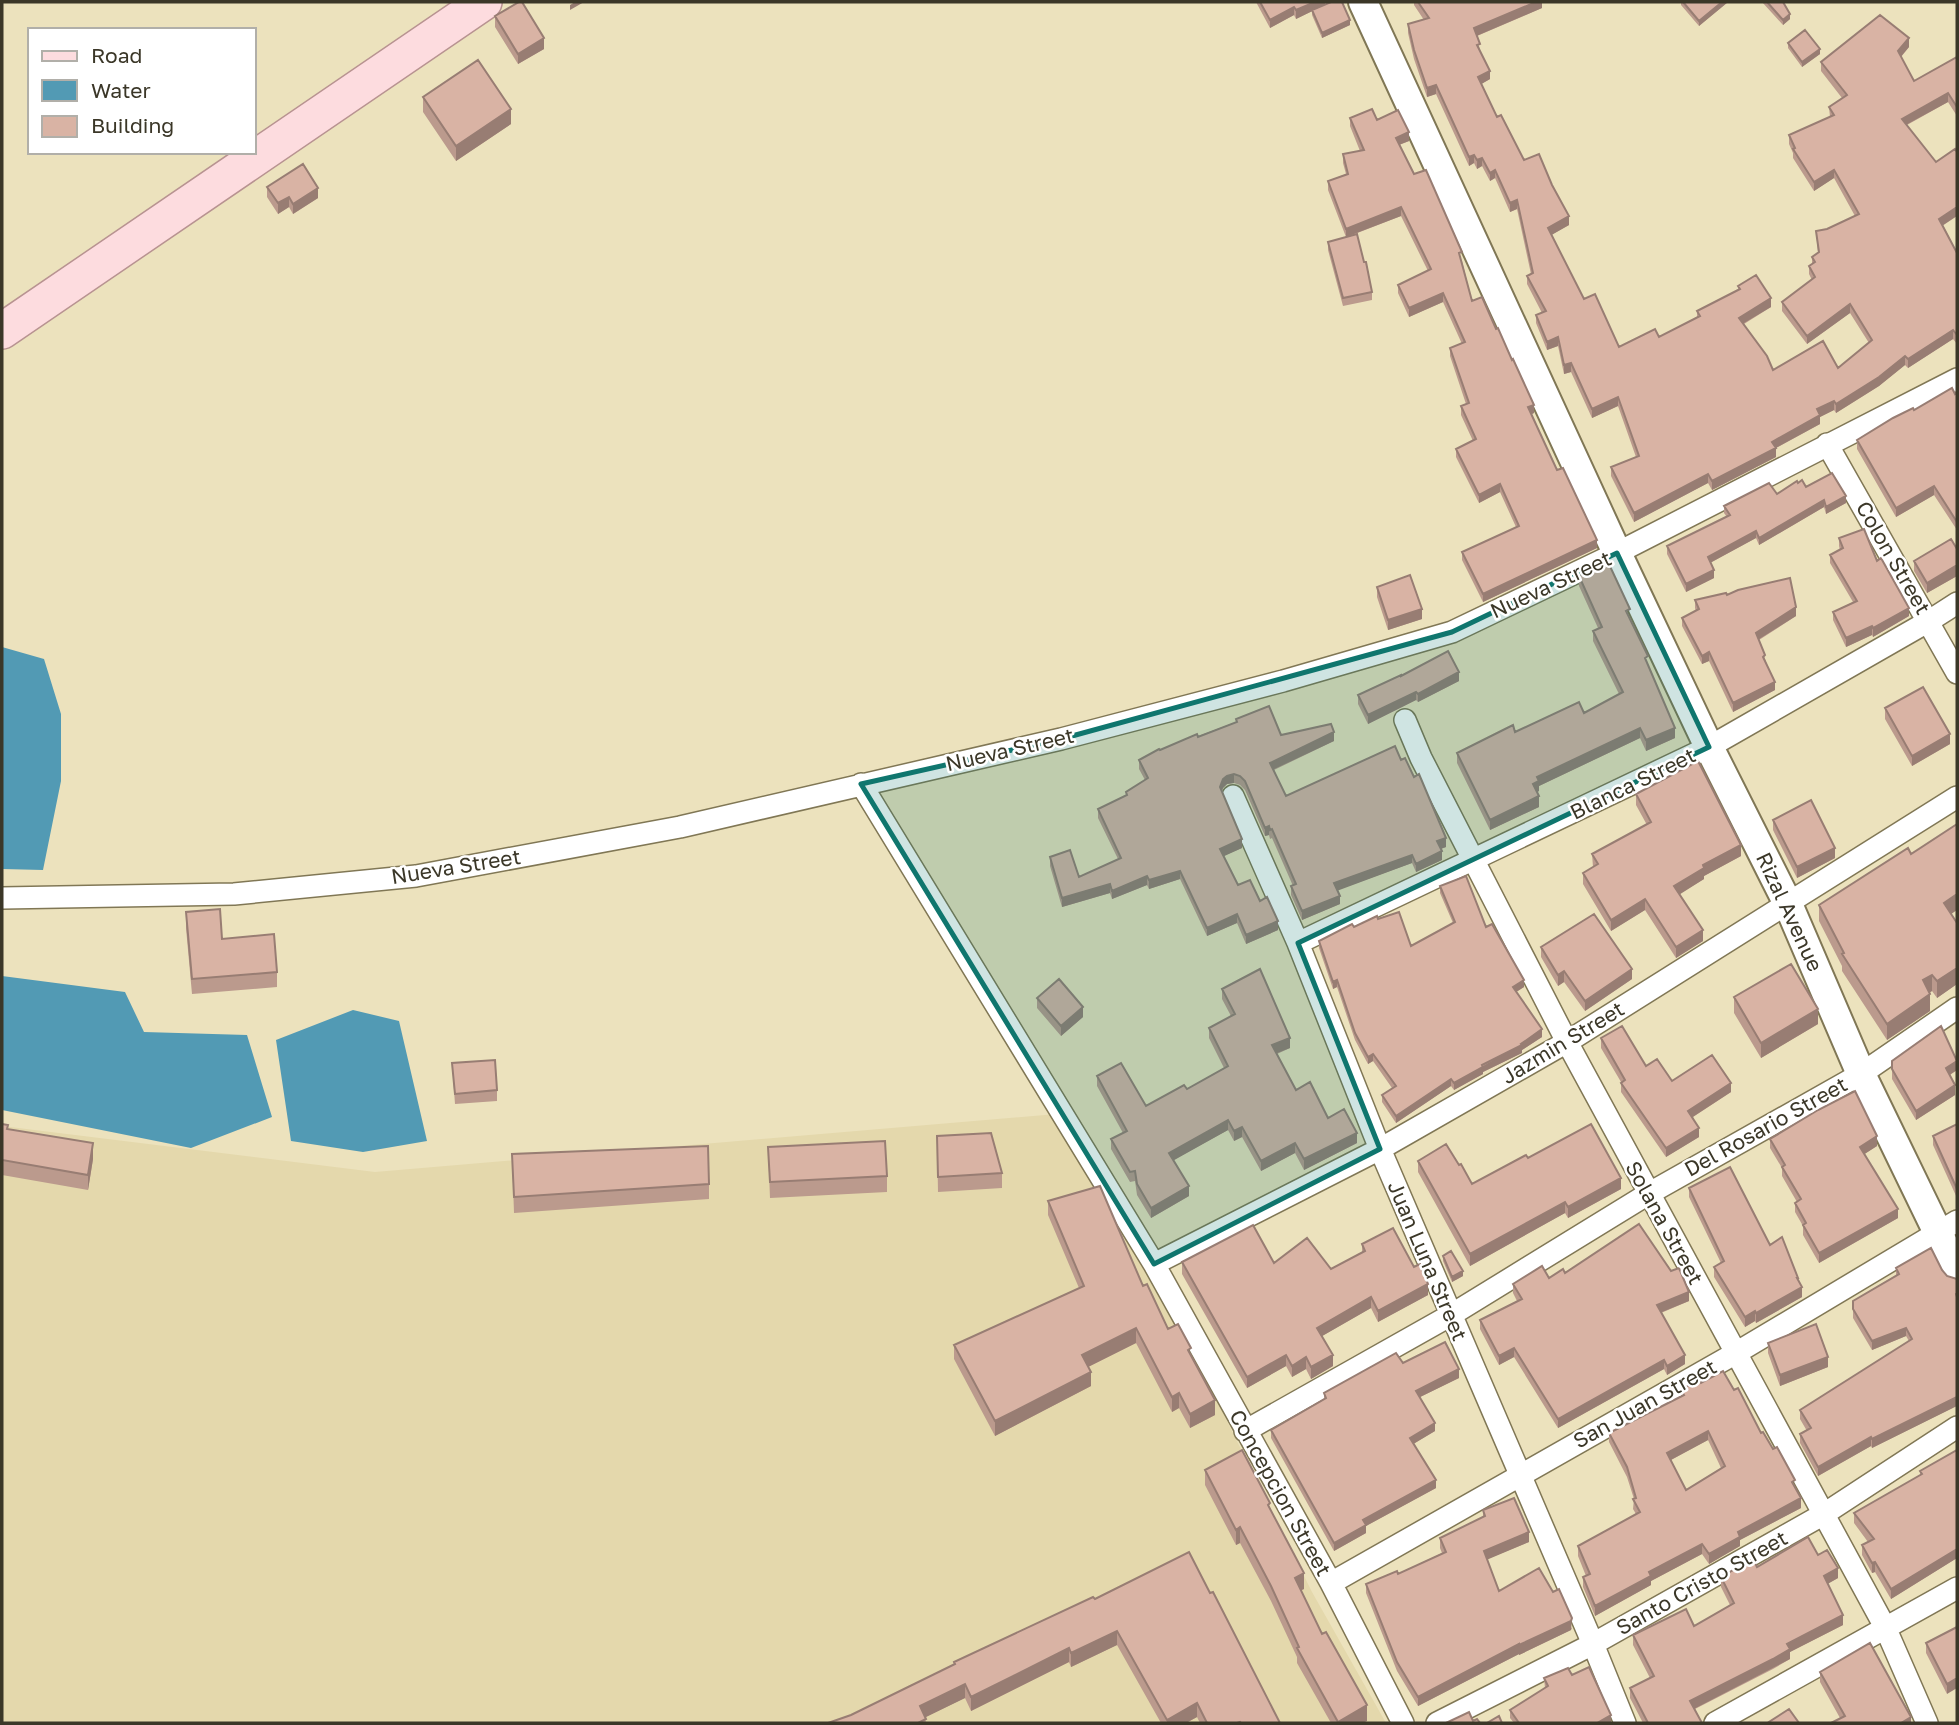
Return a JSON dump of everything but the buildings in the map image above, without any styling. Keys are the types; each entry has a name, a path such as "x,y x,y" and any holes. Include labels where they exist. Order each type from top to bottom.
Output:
{"main road":[{"path":"2,331 484,2"}],"street":[{"name":"Rizal Avenue","path":"1363,2 1617,553 1709,747 1788,904 1861,1074 1947,1227 1957,1272"},
{"name":"Nueva Street","path":"2,898 234,894 416,876 680,827 1074,735 1283,681 1452,632 1617,553 1957,379"},
{"name":"Colon Street","path":"1827,444 1957,673"},
{"name":"Blanca Street","path":"1298,943 1709,747 1957,603"},
{"name":"Solana Street","path":"1405,720 1421,758 1567,1042 1885,1627 1927,1723"},
{"name":"Concepcion Street","path":"861,784 1154,1264 1331,1583 1403,1723"},
{"name":"Juan Luna Street","path":"1233,796 1298,943 1380,1149 1625,1723"},
{"name":"Jazmin Street","path":"1154,1264 1380,1149 1567,1042 1957,797"},
{"name":"Del Rosario Street","path":"1245,1431 1451,1315 1648,1194 1861,1074 1957,1008"},
{"name":"San Juan Street","path":"1331,1583 1736,1353 1947,1227"},
{"name":"Santo Cristo Street","path":"1437,1723 1593,1644 1824,1514 1957,1427"},
{"path":"1715,1723 1957,1588"}],"highlighted area":[{"path":"1617,553 1709,747 1298,943 1380,1149 1154,1264 861,784 1061,739 1452,632"}],"shaded area":[{"path":"1056,1114 1213,1393 1312,1592 1386,1723 2,1723 2,1126 375,1172"}],"water":[{"path":"2,647 44,659 61,714 61,781 43,870 2,869"},
{"path":"2,976 125,992 144,1032 247,1035 272,1117 191,1148 2,1110"},
{"path":"353,1010 399,1021 427,1141 363,1152 291,1141 276,1040"}]}
